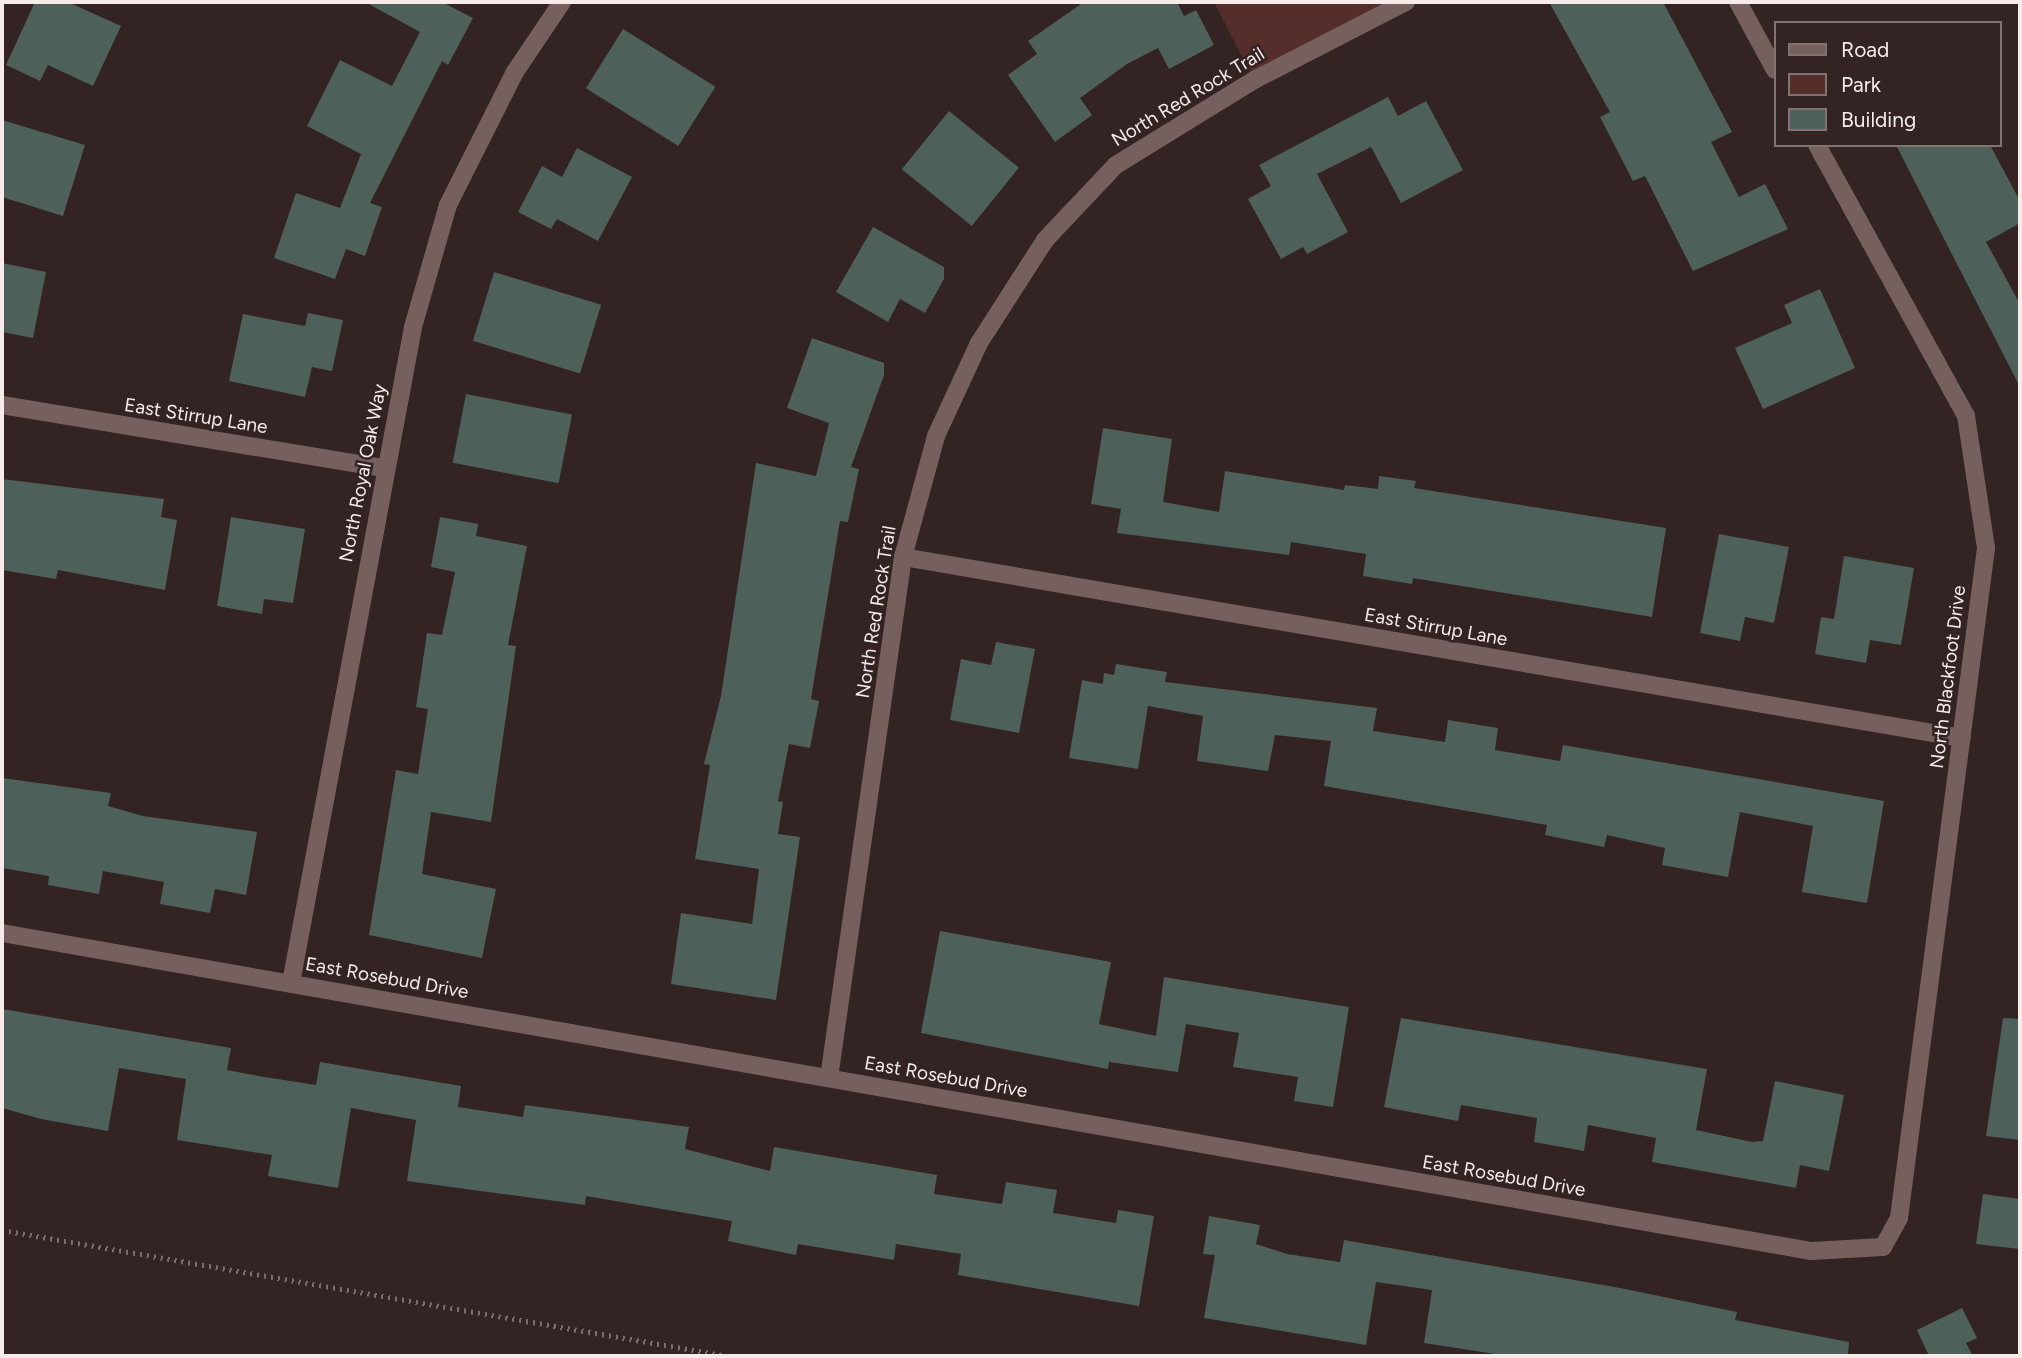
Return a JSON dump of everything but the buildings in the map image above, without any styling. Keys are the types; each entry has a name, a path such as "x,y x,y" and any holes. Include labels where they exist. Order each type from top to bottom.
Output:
{"street":[{"name":"North Royal Oak Way","path":"291,982 384,468 414,327 448,205 515,72 562,2"},
{"name":"North Red Rock Trail","path":"829,1078 903,557 941,424 979,343 1045,240 1116,165 1254,80 1406,2"},
{"path":"1738,2 1773,66"},
{"name":"North Blackfoot Drive","path":"1818,147 1969,428 1986,548 1899,1218 1883,1247"},
{"name":"East Stirrup Lane","path":"2,405 384,468"},
{"name":"East Stirrup Lane","path":"903,557 1962,738"},
{"name":"East Rosebud Drive","path":"2,933 1811,1251 1883,1247"}],"path":[{"path":"2,1230 728,1356"}],"green space":[{"path":"1214,2 1406,2 1254,80"}]}
